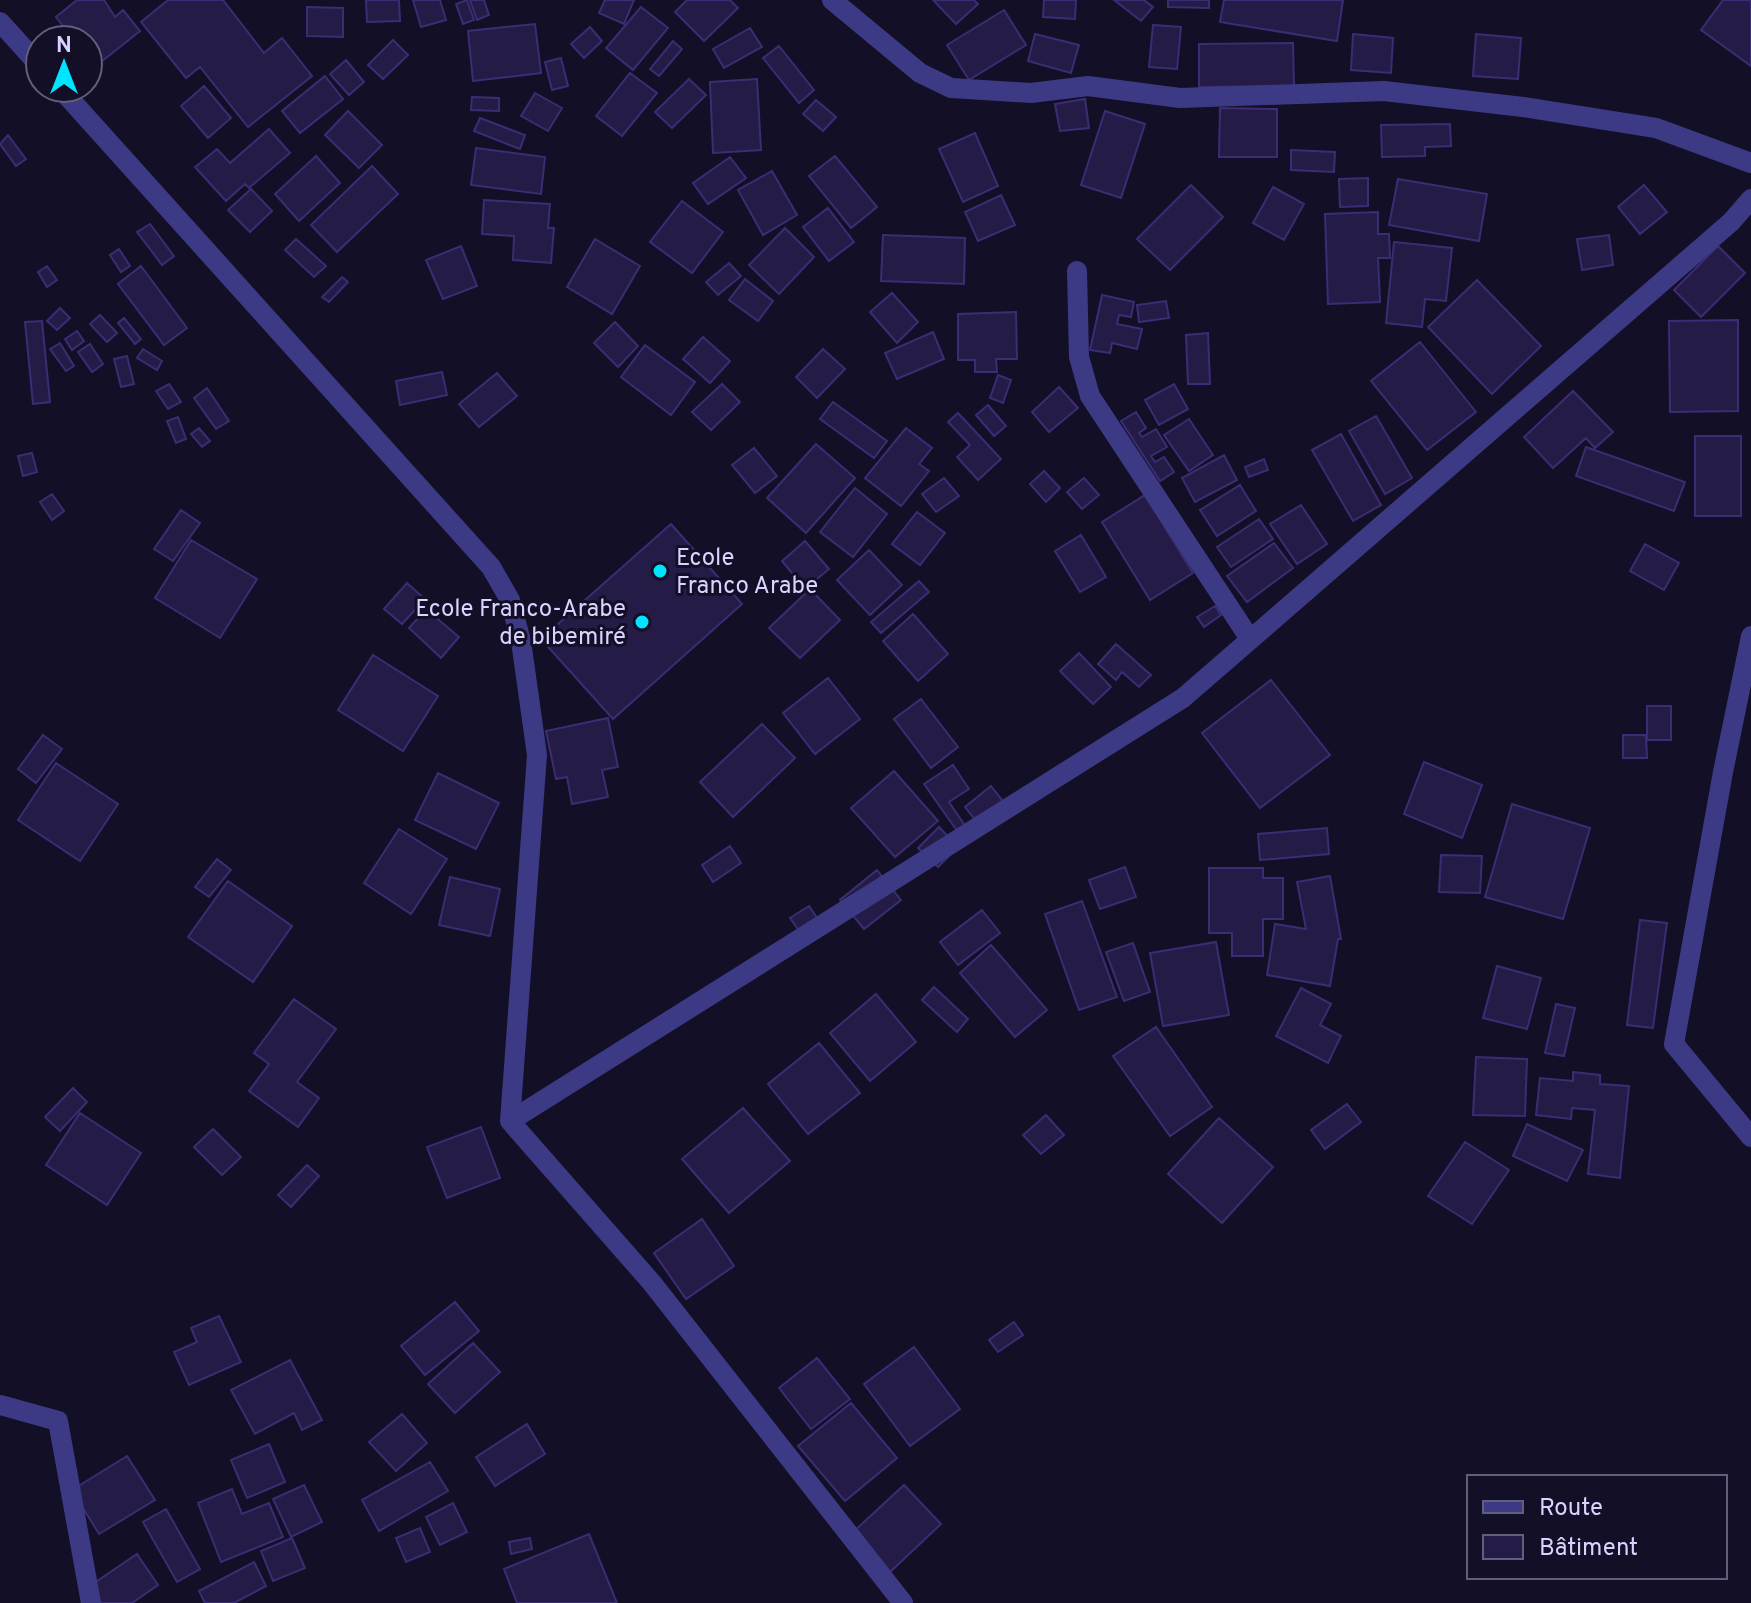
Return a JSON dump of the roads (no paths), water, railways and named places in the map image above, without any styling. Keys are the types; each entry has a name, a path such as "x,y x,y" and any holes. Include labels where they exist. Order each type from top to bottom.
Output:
{"street":[{"path":"832,0 920,73 951,88 1031,93 1088,86 1180,98 1384,91 1523,107 1656,128 1751,163"},
{"path":"0,22 24,48"},
{"path":"74,104 491,567 510,600 521,641 537,755 510,1121 652,1283 903,1603"},
{"path":"510,1121 1183,698 1750,207"},
{"path":"1077,271 1079,357 1090,396 1250,639"},
{"path":"1751,636 1717,803 1674,1044 1751,1137"},
{"path":"0,1405 58,1421 91,1603"}],"place":[{"name":"Ecole Franco Arabe","path":"660,571"},
{"name":"Ecole Franco-Arabe de bibemiré","path":"642,622"}]}
